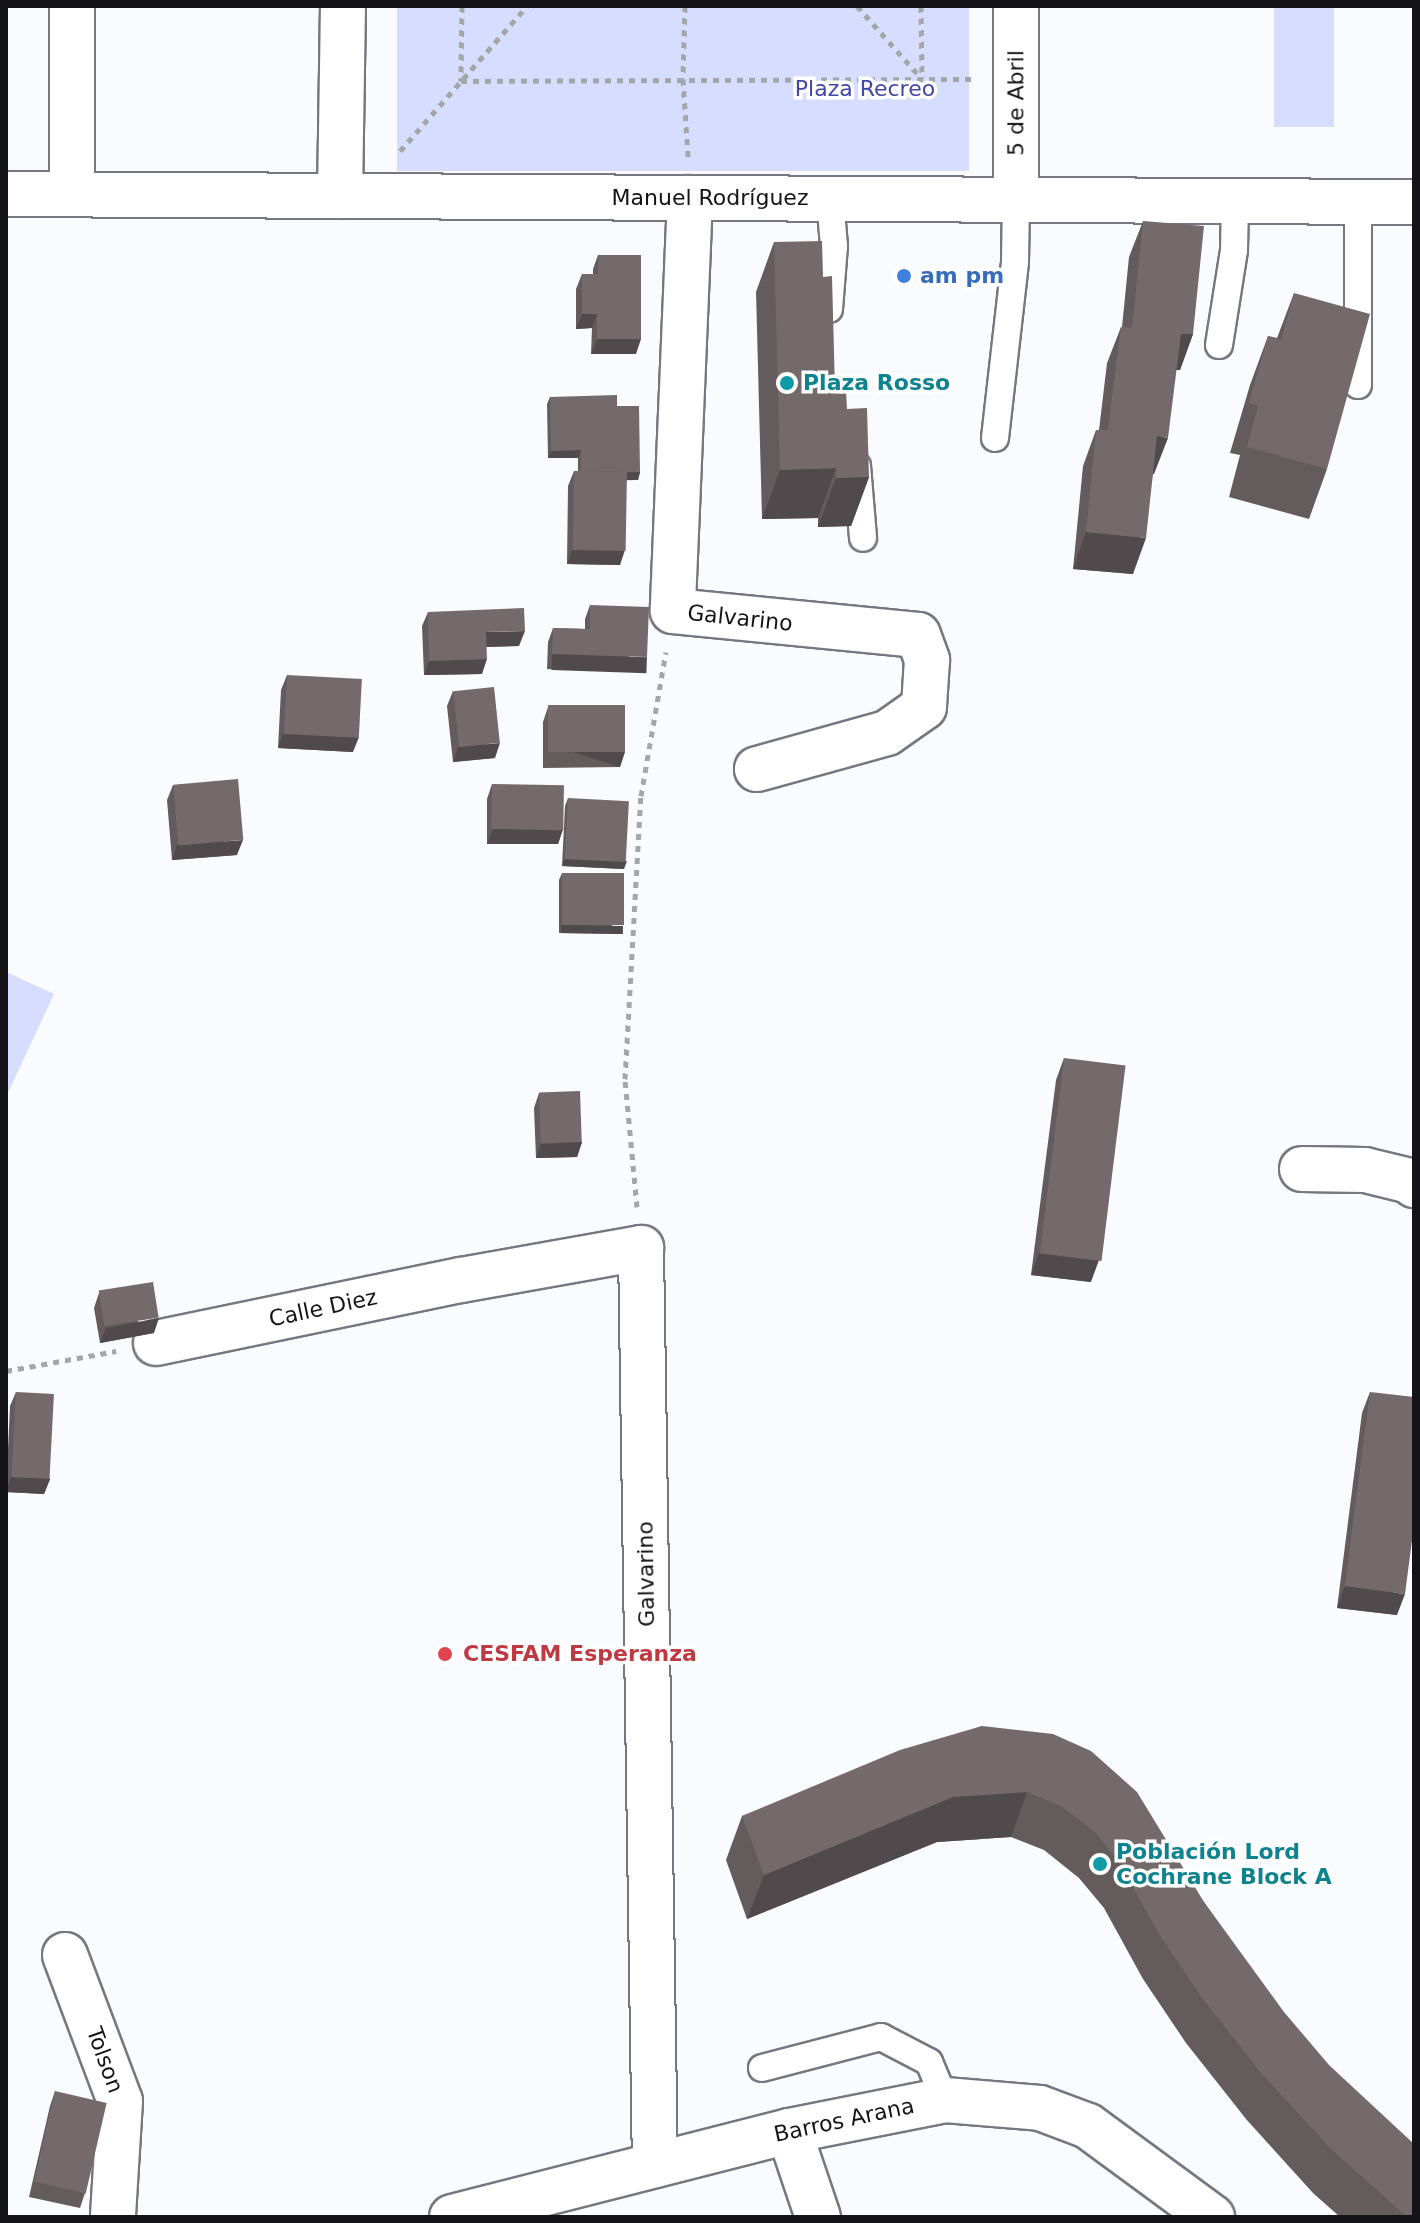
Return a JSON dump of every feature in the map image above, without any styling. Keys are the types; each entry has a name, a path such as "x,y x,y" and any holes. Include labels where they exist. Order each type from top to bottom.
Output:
{"street":[{"path":"72,6 72,194"},
{"path":"343,6 350,196"},
{"name":"5 de Abril","path":"1016,6 1016,200"},
{"name":"Manuel Rodríguez","path":"6,194 1414,202"},
{"name":"Galvarino","path":"690,198 673,611 918,635 927,660 924,707 887,733 757,769"},
{"path":"1302,1169 1365,1170 1410,1181 1414,1185"},
{"name":"Galvarino","path":"641,1248 655,2165"},
{"name":"Calle Diez","path":"156,1343 461,1280 641,1248"},
{"name":"Tolson","path":"65,1955 120,2101 113,2217"},
{"name":"Barros Arana","path":"452,2217 789,2131 945,2100 1040,2108 1088,2126 1212,2217"},
{"path":"789,2131 818,2217"}],"lane":[{"path":"827,341 834,246 830,199"},
{"path":"995,438 1015,262 1016,200"},
{"path":"1219,345 1234,250 1235,201"},
{"path":"1358,202 1358,385"},
{"path":"848,445 857,467 863,538"},
{"path":"762,2068 881,2037 929,2062 945,2100"}],"path":[{"path":"461,81 462,6"},
{"path":"350,196 461,81 527,6"},
{"path":"685,6 683,79 690,198"},
{"path":"857,6 922,79"},
{"path":"921,6 922,79"},
{"path":"461,81 922,79"},
{"path":"641,1248 625,1079 641,796 673,611"},
{"path":"6,1371 156,1343"}],"green space":[{"name":"Plaza Recreo","path":"397,6 969,6 969,171 397,171"},
{"path":"1274,6 1334,6 1334,127 1274,127"},
{"path":"6,972 54,994 6,1097"}],"building":[{"path":"1143,221 1204,226 1193,334 1181,334 1168,438 1157,436 1146,538 1086,532 1096,430 1108,430 1121,327 1132,328"},
{"path":"822,241 823,277 832,276 835,390 846,390 847,409 867,408 869,477 836,478 836,468 780,470 774,242"},
{"path":"598,255 641,255 641,339 597,339 597,314 582,314 582,274 598,274"},
{"path":"1294,293 1370,314 1327,469 1247,447 1258,406 1249,403 1268,336 1281,340"},
{"path":"617,395 617,406 639,406 640,472 581,471 581,450 551,451 550,397"},
{"path":"574,471 627,472 626,551 573,550"},
{"path":"590,605 649,607 647,657 552,654 553,628 590,629"},
{"path":"524,608 525,631 486,632 487,659 429,661 428,612"},
{"path":"287,675 362,679 359,738 284,734"},
{"path":"494,687 500,743 459,747 453,691"},
{"path":"548,705 625,705 625,752 548,752"},
{"path":"238,779 243,840 179,845 173,785"},
{"path":"492,784 564,785 563,830 491,829"},
{"path":"568,798 629,801 626,862 565,859"},
{"path":"562,873 624,873 624,925 562,925"},
{"path":"1064,1058 1126,1066 1102,1261 1040,1254"},
{"path":"580,1091 582,1142 541,1143 539,1092"},
{"path":"153,1282 159,1318 104,1326 99,1291"},
{"path":"16,1392 54,1394 49,1479 12,1477"},
{"path":"1370,1392 1414,1397 1414,1525 1405,1594 1345,1586"},
{"path":"982,1726 1053,1734 1091,1751 1137,1792 1204,1902 1284,2012 1329,2065 1414,2144 1414,2217 1407,2217 1330,2148 1262,2074 1202,1998 1159,1934 1120,1864 1096,1833 1061,1806 1027,1792 953,1797 764,1875 742,1816 900,1750"},
{"path":"55,2091 107,2103 86,2194 34,2182"}],"place":[{"name":"am pm","path":"904,276"},
{"name":"Plaza Rosso","path":"787,383"},
{"name":"CESFAM Esperanza","path":"445,1654"},
{"name":"Población Lord Cochrane Block A","path":"1100,1864"}]}
